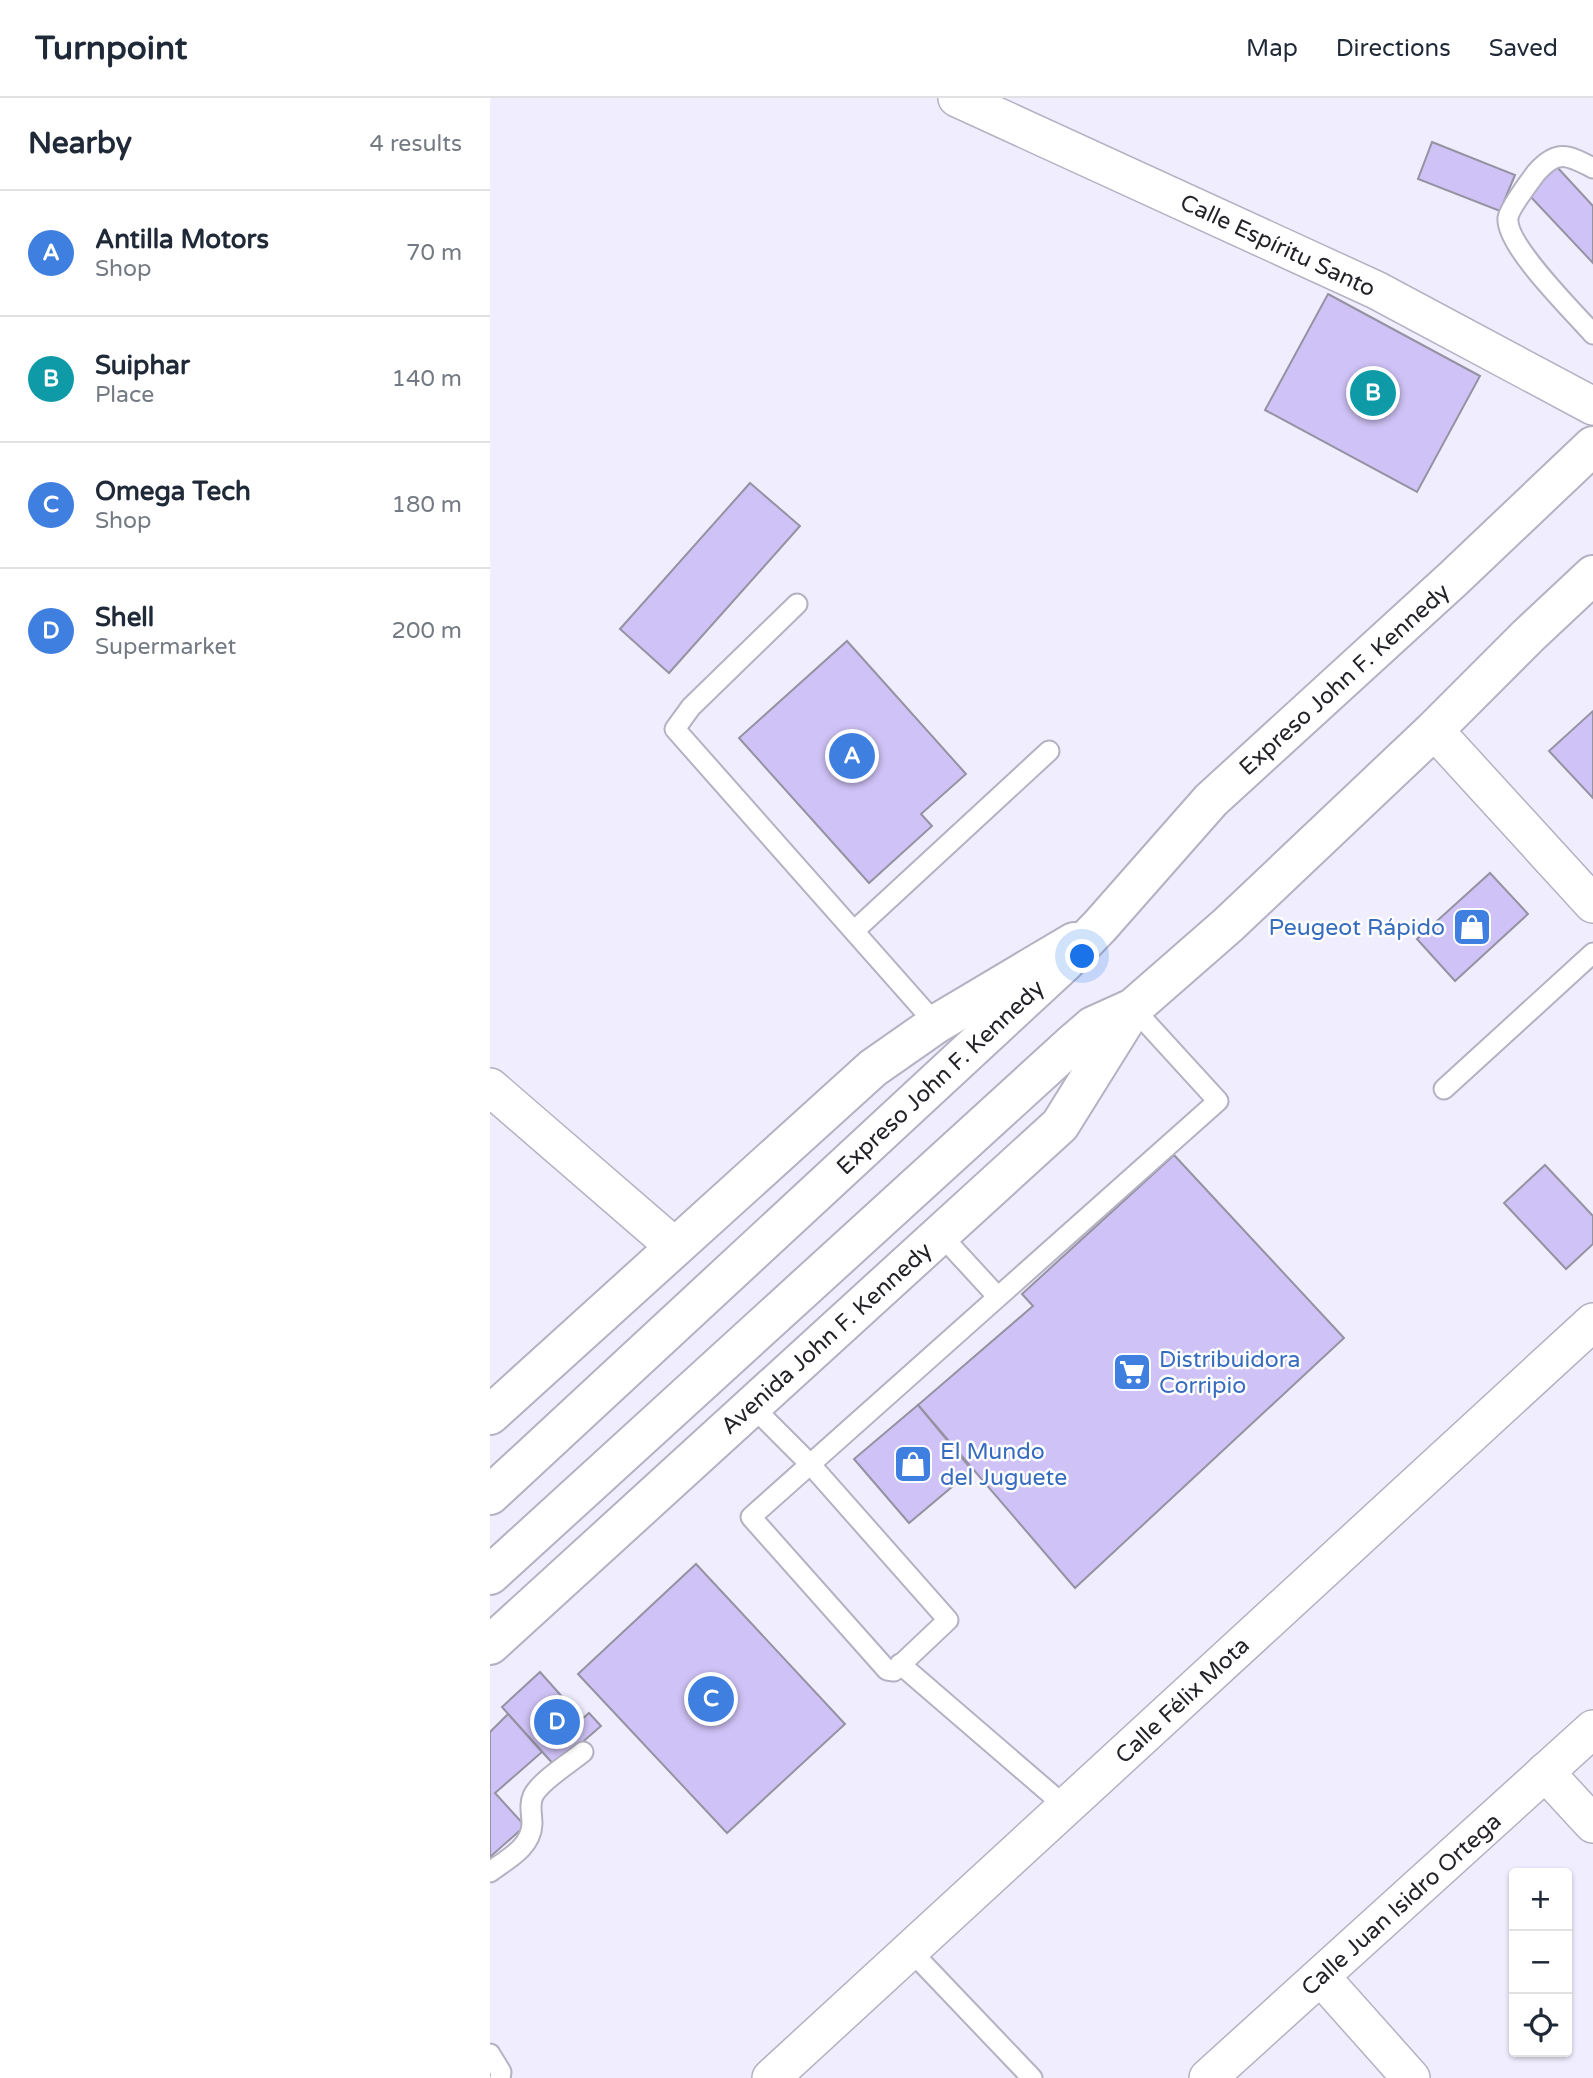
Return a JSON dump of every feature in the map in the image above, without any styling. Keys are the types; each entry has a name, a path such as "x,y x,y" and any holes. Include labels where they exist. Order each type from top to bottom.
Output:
{"main road":[{"name":"Expreso John F. Kennedy","path":"490,1495 1009,1013 1100,926 1211,800 1454,578 1593,446"},
{"path":"490,1575 1055,1059 1093,1027 1133,1008 1228,925 1593,575"},
{"path":"490,1415 873,1068 936,1024 1100,926"},
{"name":"Avenida John F. Kennedy","path":"490,1644 1060,1125 1133,1008"}],"street":[{"name":"Calle Espíritu Santo","path":"957,98 1376,290 1593,406"},
{"path":"1434,730 1593,904"},
{"path":"490,1087 675,1247"},
{"name":"Calle Félix Mota","path":"771,2078 1593,1322"},
{"name":"Calle Juan Isidro Ortega","path":"1208,2078 1593,1729"},
{"path":"1545,1772 1593,1824"},
{"path":"1321,1977 1412,2078"}],"lane":[{"path":"1593,168 1572,158 1560,157 1547,161 1528,183 1507,217 1510,234 1520,251 1593,334"},
{"path":"797,604 691,707 675,729 936,1024"},
{"path":"854,931 1049,751"},
{"path":"1444,1089 1593,953"},
{"path":"752,1406 811,1465 948,1619 894,1671 887,1670 751,1517 811,1465 997,1296 1218,1101 1133,1008"},
{"path":"940,1234 997,1296"},
{"path":"900,1664 1066,1807"},
{"path":"490,1872 522,1848 530,1835 530,1810 538,1788 583,1752"},
{"path":"910,1950 1032,2078"},
{"path":"490,2054 501,2072 500,2078"}],"building":[{"path":"1432,142 1515,175 1500,211 1418,179"},
{"path":"1557,167 1593,206 1593,263 1528,194"},
{"path":"1328,294 1480,376 1417,492 1265,410"},
{"path":"750,483 800,526 669,673 620,629"},
{"path":"847,641 966,774 921,814 932,826 869,883 739,738"},
{"path":"1593,711 1593,798 1549,751"},
{"name":"Peugeot Rápido","path":"1490,873 1528,914 1455,981 1417,939"},
{"name":"Distribuidora Corripio","path":"1174,1155 1344,1338 1075,1588 918,1405 1033,1306 1022,1294"},
{"path":"1545,1165 1593,1216 1593,1244 1566,1269 1504,1203"},
{"name":"El Mundo del Juguete","path":"918,1405 972,1470 909,1523 854,1459"},
{"path":"696,1564 845,1724 727,1833 578,1674"},
{"path":"540,1672 582,1719 589,1713 601,1726 555,1766 502,1707"},
{"path":"508,1714 542,1752 495,1793 525,1826 490,1857 490,1732"}],"place":[{"name":"Suiphar","path":"1373,393"},
{"name":"Antilla Motors","path":"852,756"},
{"name":"Peugeot Rápido","path":"1472,927"},
{"name":"Distribuidora Corripio","path":"1132,1372"},
{"name":"El Mundo del Juguete","path":"913,1464"},
{"name":"Omega Tech","path":"711,1699"},
{"name":"Shell","path":"557,1722"}]}
